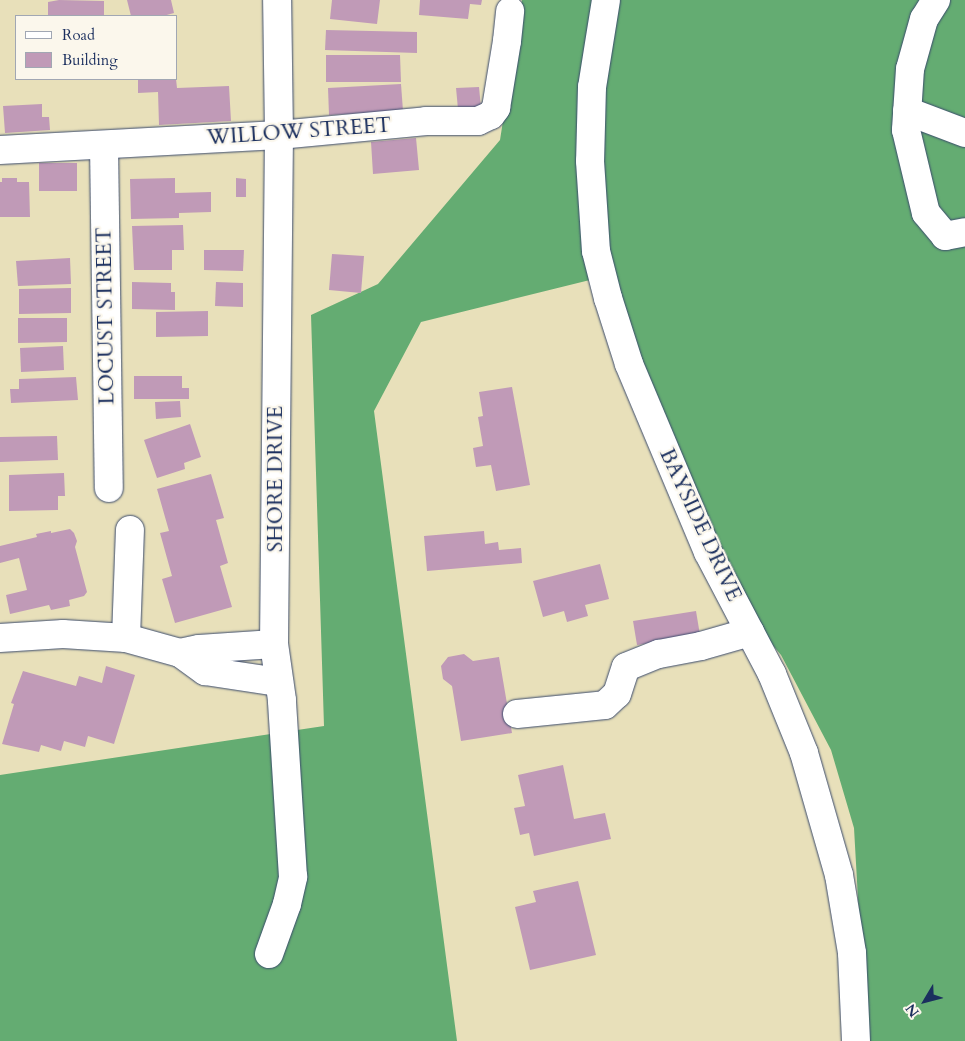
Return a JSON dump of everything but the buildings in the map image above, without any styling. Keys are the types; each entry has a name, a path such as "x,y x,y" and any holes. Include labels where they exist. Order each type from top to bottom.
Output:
{"street":[{"name":"SHORE DRIVE","path":"269,954 287,904 293,877 279,682 274,644 279,135 277,0"},
{"name":"BAYSIDE DRIVE","path":"606,0 592,87 590,160 596,251 608,298 629,364 708,552 772,674 804,753 839,875 852,953 856,1041"},
{"path":"936,0 924,19 910,69 906,130 926,213 945,236 965,232"},
{"name":"WILLOW STREET","path":"0,150 279,135 426,121 478,121 491,115 498,100 510,11"},
{"path":"907,111 965,133"},
{"name":"LOCUST STREET","path":"104,145 109,488"},
{"path":"126,638 130,530"},
{"path":"517,714 605,705 617,694 626,667 659,654 701,646 750,632"},
{"path":"0,638 63,634 126,638 180,653 205,671 279,682"},
{"path":"180,653 199,649 274,644"}],"green space":[{"path":"522,0 965,0 965,1041 866,1041 854,828 831,750 781,655 722,586 598,278 421,322 374,411 457,1041 0,1041 0,775 324,726 311,315 378,284 500,140"}]}
